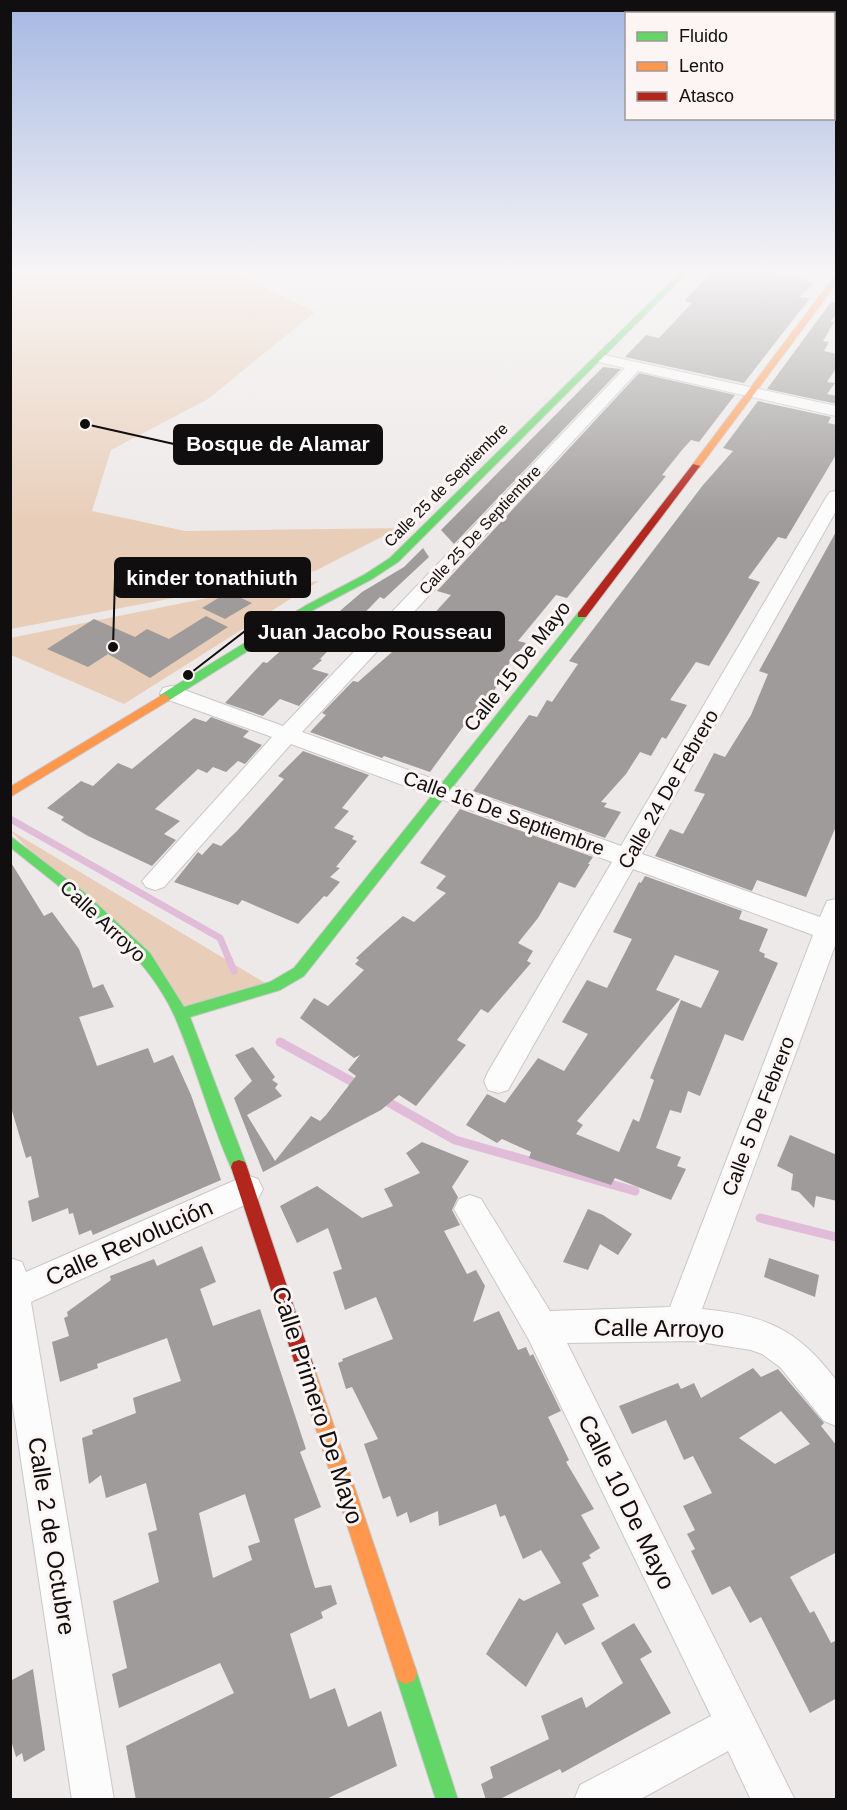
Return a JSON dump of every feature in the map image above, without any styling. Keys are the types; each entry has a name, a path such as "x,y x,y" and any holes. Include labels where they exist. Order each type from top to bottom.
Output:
{"street":[{"name":"Calle 25 de Septiembre","path":"14,785 171,693 309,608 368,577 399,556 489,464 603,354"},
{"name":"Calle 15 De Mayo","path":"181,1014 275,986 299,972 445,792 782,354"},
{"path":"600,358 837,411"},
{"name":"Calle 25 De Septiembre","path":"155,881 288,735 635,366"},
{"name":"Calle 24 De Febrero","path":"498,1081 837,496"},
{"name":"Calle 16 De Septiembre","path":"171,693 629,857 834,923"},
{"name":"Calle Arroyo","path":"10,840 80,897 145,957 181,1014"},
{"name":"Calle 5 De Febrero","path":"680,1324 834,923"},
{"name":"Calle Primero De Mayo","path":"181,1014 247,1189 447,1800"},
{"name":"Calle Revolución","path":"12,1287 247,1189"},
{"name":"Calle 10 De Mayo","path":"470,1209 541,1328 774,1800"},
{"name":"Calle 2 de Octubre","path":"12,1287 93,1800"},
{"name":"Calle Arroyo","path":"541,1328 680,1324 744,1331 774,1342 798,1359 837,1409"},
{"path":"594,1800 737,1724"}],"shaded area":[{"path":"11,354 263,354 208,399 111,450 92,511 185,531 399,528 315,571 11,629"},
{"path":"319,581 124,704 11,655 10,638 242,591"},
{"path":"10,830 277,990 189,1015"}],"building":[{"path":"627,354 766,354 744,383 625,357"},
{"path":"792,354 837,354 837,367 827,382 835,383 827,394 837,396 837,404 767,389"},
{"path":"603,367 621,369 454,544 441,530"},
{"path":"639,373 735,395 699,442 691,440 682,450 662,475 666,476 567,598 556,595 518,641 526,643 504,670 509,671 485,702 482,701 430,772 384,756 382,758 310,732 326,715 322,713 353,681 358,682 392,652 384,650 402,629 413,633 419,630 451,595 437,591"},
{"path":"758,401 831,417 828,423 837,425 837,453 786,539 778,537 748,578 760,582 709,666 696,662 670,700 687,705 666,739 662,737 651,756 640,752 626,774 601,802 607,803 604,807 621,812 605,838 473,791 529,715 537,717 547,700 552,702 578,664 569,661 703,485 733,451 723,448"},
{"path":"837,530 837,824 806,897 757,880 752,891 655,856 670,829 683,834 705,794 694,791 714,753 725,757 751,715 768,674 759,671"},
{"path":"423,548 429,557 384,599 380,597 312,669 329,674 299,706 280,699 263,716 225,703 263,662 267,663 287,645 296,645 316,627 320,628 362,592 404,567"},
{"path":"228,592 252,603 225,619 202,608"},
{"path":"206,616 228,627 150,678 108,654 88,667 47,649 94,619 135,637 147,629 169,639"},
{"path":"211,717 249,731 243,737 262,745 245,764 238,761 226,772 213,767 207,773 198,769 155,809 180,821 164,834 176,840 152,866 88,836 61,820 64,817 47,808 81,781 93,786 118,763 132,769 194,718 206,722"},
{"path":"303,751 369,775 342,808 349,811 334,828 354,836 352,839 357,841 336,867 340,868 330,877 340,882 327,897 324,896 298,924 242,900 238,905 174,882 198,852 202,855 213,843 221,846 236,832 284,779 278,776"},
{"path":"460,809 593,857 575,888 559,882 538,918 518,943 533,951 527,961 531,963 488,1013 481,1009 457,1040 466,1045 416,1106 399,1095 381,1110 263,1172 234,1098 252,1081 235,1055 253,1047 275,1077 272,1080 278,1084 275,1088 282,1096 247,1115 275,1161 311,1116 320,1121 326,1115 356,1076 348,1070 360,1055 354,1058 300,1018 314,998 328,1006 364,970 355,964 359,960 356,958 403,916 414,922 446,893 436,888 446,876 420,863"},
{"path":"10,861 44,916 52,912 79,949 93,988 103,984 114,1007 79,1017 97,1066 148,1048 154,1063 173,1055 191,1095 221,1180 93,1235 91,1230 79,1235 73,1213 69,1214 68,1208 32,1222 28,1201 39,1197 31,1156 26,1158 10,1104"},
{"path":"645,876 742,911 739,919 768,929 759,951 765,954 764,957 778,963 743,1041 725,1034 700,1096 688,1091 681,1113 670,1110 656,1148 681,1157 677,1166 686,1169 671,1200 615,1178 611,1185 529,1158 531,1152 502,1139 497,1143 466,1125 487,1094 505,1103 538,1058 564,1071 588,1034 562,1022 587,980 607,988 632,939 613,932 639,882 641,883","holes":["675,955 719,971 701,1008 681,1000 650,1078 654,1080 639,1122 633,1119 619,1152 576,1134 583,1125 577,1121 680,999 656,990"]},
{"path":"790,1135 837,1155 837,1201 816,1196 814,1208 799,1192 791,1190 793,1174 777,1166"},
{"path":"422,1142 469,1161 452,1187 458,1197 452,1210 460,1225 444,1231 467,1274 476,1270 485,1286 473,1322 499,1311 518,1350 526,1347 530,1356 533,1354 561,1411 548,1417 569,1460 566,1462 594,1509 581,1515 600,1548 589,1555 591,1558 582,1563 599,1596 582,1604 595,1629 565,1645 557,1632 526,1687 486,1654 519,1598 524,1601 561,1583 541,1550 523,1559 505,1515 500,1517 496,1504 439,1526 438,1511 410,1523 407,1512 397,1517 390,1496 383,1499 364,1444 378,1439 352,1387 346,1389 338,1363 343,1361 342,1359 393,1339 376,1297 345,1310 333,1272 342,1269 328,1228 297,1243 280,1206 317,1186 362,1218 393,1206 384,1189 420,1173 406,1153"},
{"path":"588,1209 603,1215 632,1234 618,1255 600,1244 588,1270 563,1262"},
{"path":"202,1246 216,1282 200,1289 213,1326 260,1309 306,1449 300,1452 321,1507 294,1519 315,1588 331,1585 337,1604 321,1612 323,1618 290,1634 310,1699 335,1688 348,1727 381,1711 397,1766 324,1800 136,1800 126,1746 234,1693 220,1663 119,1708 112,1674 127,1668 113,1601 159,1582 148,1533 157,1530 146,1483 106,1498 101,1475 89,1484 82,1438 93,1434 92,1430 136,1413 133,1398 181,1381 167,1338 97,1364 98,1368 60,1382 52,1342 69,1336 64,1318 68,1316 67,1312 111,1280 110,1276 154,1259 157,1266","holes":["245,1494 260,1542 248,1546 252,1560 213,1578 199,1513"]},
{"path":"769,1258 819,1275 815,1297 764,1277"},
{"path":"753,1368 761,1377 778,1369 824,1423 821,1426 837,1446 837,1552 790,1577 810,1613 814,1611 831,1643 837,1640 837,1698 810,1713 761,1617 750,1623 730,1586 712,1595 691,1551 695,1549 687,1534 695,1530 683,1506 712,1493 693,1456 684,1460 666,1420 632,1434 619,1406 678,1383 681,1389 694,1383 701,1398","holes":["781,1411 810,1444 775,1464 739,1438"]},
{"path":"634,1623 652,1652 640,1659 671,1713 562,1773 560,1769 498,1800 486,1800 481,1784 493,1778 490,1767 549,1739 541,1716 582,1697 586,1708 623,1683 601,1643"},
{"path":"33,1669 45,1750 24,1762 22,1753 16,1757 10,1737 10,1681"}],"waterway":[{"path":"12,820 220,938 234,971"},
{"path":"280,1042 360,1086"},
{"path":"381,1098 455,1140 635,1191"},
{"path":"760,1218 836,1237"}],"traffic: fast":[{"path":"164,698 309,608 368,577 394,560 602,354"},
{"path":"181,1014 275,986 299,972 582,615"},
{"path":"10,840 80,897 145,957 181,1014 239,1167"},
{"path":"406,1673 447,1800"}],"traffic: slow":[{"path":"696,466 780,354"},
{"path":"10,793 164,698"},
{"path":"304,1364 406,1673"}],"traffic: jam":[{"path":"582,615 696,466"},
{"path":"239,1167 304,1364"}],"place":[{"name":"Bosque de Alamar","path":"85,424"},
{"name":"kinder tonathiuth","path":"113,647"},
{"name":"Juan Jacobo Rousseau","path":"188,675"}]}
